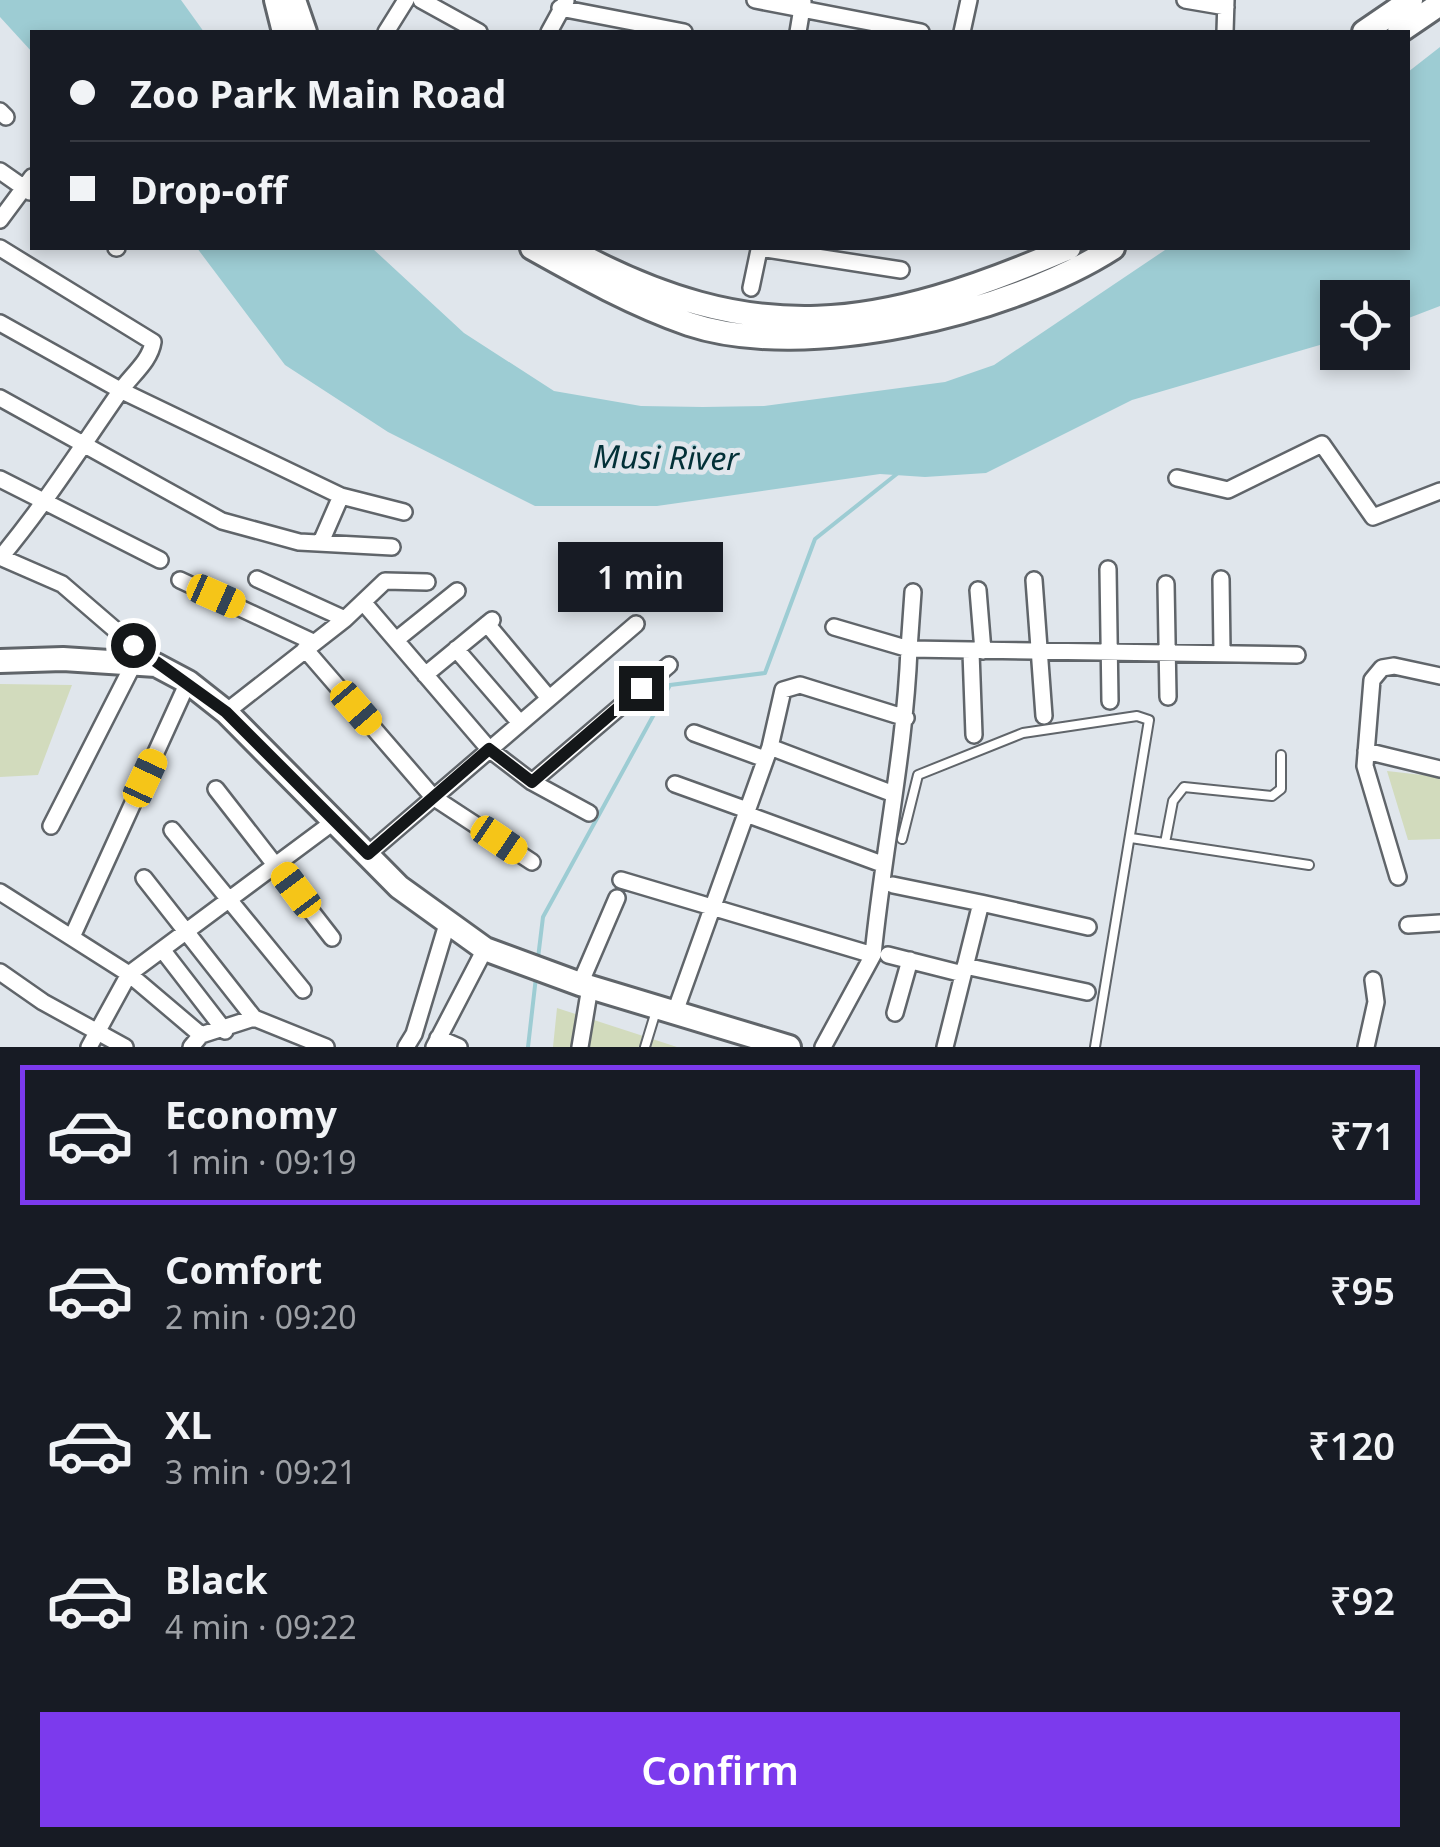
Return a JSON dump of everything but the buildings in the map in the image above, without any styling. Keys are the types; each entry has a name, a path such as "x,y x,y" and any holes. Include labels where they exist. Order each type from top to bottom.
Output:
{"street":[{"path":"276,0 284,30"},
{"path":"294,0 304,30"},
{"path":"387,30 406,0"},
{"path":"421,0 475,30"},
{"path":"755,0 803,4 913,30"},
{"path":"962,30 969,0"},
{"path":"1184,0 1226,4 1225,30"},
{"path":"1367,30 1411,0"},
{"path":"550,30 564,4 675,30"},
{"path":"798,30 803,4"},
{"path":"1402,30 1440,4"},
{"path":"0,172 30,186 0,220"},
{"path":"0,248 150,336 150,354 120,390 46,503 1,557 62,584 145,664 188,682 226,712 399,887 485,949 585,986 666,1009 738,1039 788,1047"},
{"path":"536,250 626,298 691,325 836,338 991,301 1054,280 1109,250"},
{"path":"571,250 661,294 704,308 813,320 882,313 976,288 1064,250"},
{"path":"751,288 759,250"},
{"path":"766,250 902,270"},
{"path":"0,322 120,390 322,490 404,512"},
{"path":"0,398 222,521 299,542 392,547"},
{"path":"1178,478 1228,490 1322,444 1373,517 1440,491"},
{"path":"0,479 160,560"},
{"path":"321,542 341,496"},
{"path":"1108,569 1110,701"},
{"path":"257,579 345,619"},
{"path":"1221,579 1222,651"},
{"path":"180,580 309,645 433,797 532,862"},
{"path":"1034,580 1044,716"},
{"path":"226,712 345,619 386,581 427,582"},
{"path":"1166,584 1168,697"},
{"path":"974,735 978,590"},
{"path":"396,640 458,591"},
{"path":"823,1047 880,955 882,864 906,718 913,592"},
{"path":"363,602 489,749 532,782 588,813"},
{"path":"425,674 490,621 548,697"},
{"path":"368,854 636,624"},
{"path":"834,627 909,649 1296,655"},
{"path":"456,650 520,723"},
{"path":"0,661 145,664"},
{"path":"51,826 145,664"},
{"path":"532,782 669,665"},
{"path":"1398,878 1365,766 1372,680 1382,668 1394,666 1440,676"},
{"path":"72,937 188,682"},
{"path":"666,1009 746,812 767,753 779,698 789,686 906,718"},
{"path":"694,733 892,793"},
{"path":"1366,750 1440,770"},
{"path":"675,784 882,864"},
{"path":"216,789 332,938"},
{"path":"89,1047 128,974 164,952 336,820"},
{"path":"172,830 303,990"},
{"path":"144,878 254,1018 326,1047"},
{"path":"620,880 880,955 1087,992"},
{"path":"893,885 1088,927"},
{"path":"0,892 128,974 208,1037 234,1047"},
{"path":"580,1047 585,986 616,898"},
{"path":"946,1047 981,903"},
{"path":"406,1047 414,1034 448,921"},
{"path":"1408,925 1440,923"},
{"path":"460,1047 436,1042 485,949"},
{"path":"164,952 208,1037"},
{"path":"895,1013 910,960"},
{"path":"0,972 125,1047"},
{"path":"1373,980 1376,1002 1386,1021"},
{"path":"1366,1047 1376,1002"},
{"path":"208,1037 254,1018"}],"lane":[{"path":"902,839 918,774 1023,733 1138,716 1149,720 1094,1047"},
{"path":"1166,843 1172,801 1184,787 1272,796 1281,789 1281,755"},
{"path":"1131,838 1310,865"},
{"path":"645,1047 666,1009"}],"green space":[{"path":"0,684 72,685 38,775 0,777"},
{"path":"1387,771 1440,777 1440,839 1408,840"},
{"path":"557,1008 677,1047 553,1047"}],"water":[{"path":"0,0 181,0 203,30 30,30 30,50 0,17"},
{"name":"Musi River","path":"1440,47 1440,306 1410,317 1410,280 1320,280 1320,345 1132,400 986,473 925,477 880,474 657,506 535,506 388,432 285,365 199,250 374,250 464,333 554,391 641,406 703,407 764,406 945,382 994,365 1165,250 1410,250 1410,70"}],"waterway":[{"path":"538,958 543,917 670,685 765,673 815,539 898,473"},
{"path":"528,1047 536,977"}],"route":[{"path":"133,645 226,712 368,854 489,749 532,782 641,688"}]}
